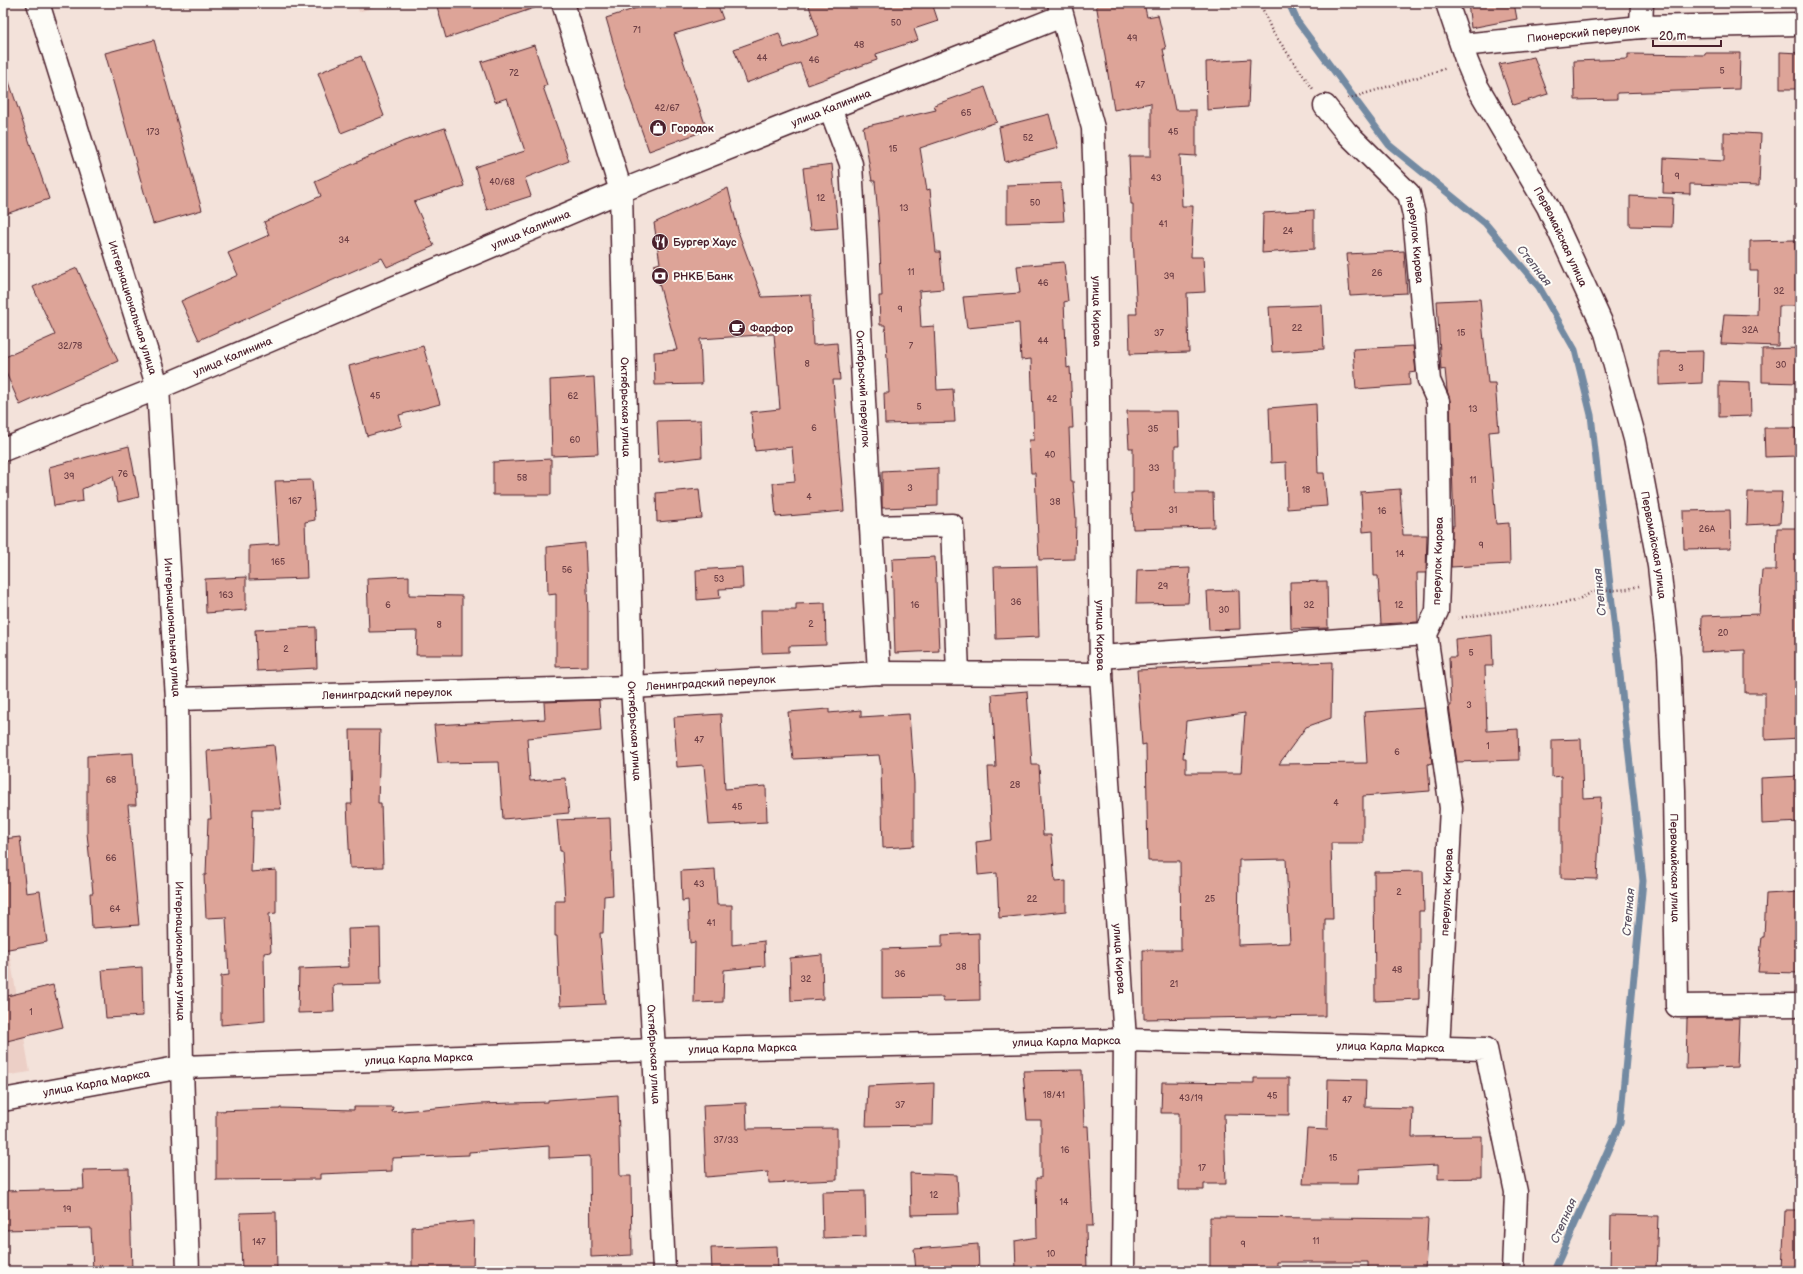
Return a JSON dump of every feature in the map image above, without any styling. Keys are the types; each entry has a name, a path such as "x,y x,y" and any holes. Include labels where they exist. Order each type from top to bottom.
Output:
{"street":[{"name":"Интернациональная улица","path":"38,3 158,388 177,699 182,1067 188,1271"},
{"name":"Октябрьская улица","path":"563,3 621,191 632,687 654,1050 664,1271"},
{"name":"Первомайская улица","path":"1447,3 1477,86 1548,207 1606,333 1635,439 1659,566 1669,657 1674,790 1677,1006 1800,1005"},
{"path":"1641,27 1642,3"},
{"name":"улица Калинина","path":"3,450 158,388 621,191 830,108 1060,10"},
{"name":"улица Кирова","path":"1060,10 1093,128 1096,214 1101,665 1125,1040 1122,1271"},
{"name":"Пионерский переулок","path":"1464,53 1641,27 1800,24"},
{"name":"переулок Кирова","path":"1325,106 1346,132 1409,194 1414,215 1429,381 1438,401 1440,534 1437,610 1429,628 1451,808 1438,1048"},
{"name":"Октябрьский переулок","path":"830,108 851,164 879,673"},
{"path":"871,527 952,525 958,673"},
{"name":"Ленинградский переулок","path":"177,699 632,687 879,673 958,673 1101,665 1429,628"},
{"name":"улица Карла Маркса","path":"3,1100 182,1067 654,1050 1125,1040 1486,1050 1516,1192 1513,1271"}],"path":[{"path":"1260,3 1272,31 1325,106 1383,88 1464,53"},
{"path":"1429,628 1575,601 1594,592 1628,589"}],"shaded area":[{"path":"356,3 387,3 359,12"},
{"path":"3,916 30,1072 3,1076"}],"building":[{"path":"436,3 540,3 540,6 446,38"},
{"path":"652,3 717,3 723,19 674,34 707,130 649,151 626,87 606,18"},
{"path":"808,3 932,3 938,21 914,29 918,40 876,54 877,60 808,85 800,63 746,83 734,49 779,33 784,48 819,35"},
{"path":"1096,3 1144,3 1147,17 1158,15 1166,49 1163,49 1175,110 1196,110 1196,156 1180,155 1182,206 1193,206 1191,257 1203,257 1205,292 1187,293 1189,352 1130,354 1129,314 1137,314 1133,204 1131,204 1129,156 1151,156 1151,103 1114,110"},
{"path":"1468,3 1514,3 1517,19 1471,28"},
{"path":"154,40 202,210 153,224 105,53"},
{"path":"534,45 547,85 543,87 569,161 525,178 531,196 487,210 475,167 525,151 507,98 495,102 481,62"},
{"path":"1780,52 1800,53 1800,89 1780,89"},
{"path":"1705,53 1740,53 1739,89 1617,93 1617,99 1575,100 1574,61 1628,59 1628,54 1705,55"},
{"path":"361,56 384,116 341,133 318,73"},
{"path":"1534,57 1548,94 1513,105 1499,64"},
{"path":"1250,59 1248,107 1207,110 1206,62"},
{"path":"6,73 49,199 3,215 3,74"},
{"path":"985,87 997,122 920,148 927,190 930,189 936,252 940,252 943,289 919,291 921,327 934,326 937,390 953,389 955,422 885,424 884,393 889,393 885,325 880,325 879,296 882,296 879,228 875,181 872,181 863,127 936,110 934,105"},
{"path":"1049,114 1058,148 1005,162 999,127"},
{"path":"445,128 464,186 414,202 434,246 387,267 382,258 199,340 181,301 238,275 228,253 269,235 264,222 321,196 315,181 404,141"},
{"path":"1724,132 1761,134 1759,186 1690,184 1690,194 1663,193 1664,158 1724,161"},
{"path":"832,164 838,228 810,230 803,168"},
{"path":"1061,183 1064,221 1007,223 1007,185"},
{"path":"728,188 739,234 762,297 811,295 813,345 837,343 840,380 833,380 844,511 776,517 773,483 795,481 792,447 755,451 751,412 780,409 774,334 700,339 702,384 655,385 654,352 677,350 654,265 660,263 654,223"},
{"path":"1630,196 1673,198 1672,227 1630,226"},
{"path":"1314,210 1314,249 1262,253 1263,213"},
{"path":"1795,240 1796,273 1800,273 1800,306 1779,306 1778,346 1721,344 1724,314 1757,315 1758,271 1750,271 1750,241"},
{"path":"1404,251 1407,293 1350,296 1347,254"},
{"path":"1064,262 1068,301 1064,302 1067,368 1070,367 1073,428 1069,428 1071,481 1073,481 1076,519 1075,559 1039,560 1035,473 1031,473 1029,440 1034,440 1031,359 1021,360 1019,323 967,328 963,297 1020,293 1017,266"},
{"path":"77,268 118,361 20,405 3,366 3,358 55,335 33,287"},
{"path":"1480,299 1488,383 1495,383 1499,431 1489,432 1496,524 1509,523 1510,564 1451,567 1452,526 1454,526 1450,401 1447,390 1445,369 1441,370 1437,301"},
{"path":"1322,305 1324,349 1272,352 1269,307"},
{"path":"423,346 440,404 399,415 402,426 367,436 349,366"},
{"path":"1413,346 1416,372 1409,373 1410,385 1356,389 1353,349"},
{"path":"1800,348 1800,383 1762,382 1762,349"},
{"path":"1703,351 1702,383 1659,385 1659,352"},
{"path":"594,377 598,454 552,456 550,380"},
{"path":"1719,381 1750,382 1751,416 1719,417"},
{"path":"1316,404 1318,473 1324,473 1327,506 1287,509 1286,462 1271,463 1269,408"},
{"path":"1127,411 1178,411 1179,446 1175,446 1175,493 1213,493 1214,527 1133,529 1131,493 1133,493 1133,448 1129,448"},
{"path":"701,420 702,457 659,462 657,421"},
{"path":"1764,428 1796,428 1797,456 1765,457"},
{"path":"129,446 139,497 118,502 113,476 82,489 83,501 54,506 49,467"},
{"path":"551,459 551,495 493,495 493,462"},
{"path":"938,468 938,506 882,508 882,471"},
{"path":"312,480 315,520 305,522 307,578 249,580 249,546 279,544 275,481"},
{"path":"699,489 702,518 657,522 656,493"},
{"path":"1400,489 1403,535 1427,535 1426,573 1417,573 1418,622 1381,624 1378,576 1374,576 1373,531 1363,532 1361,492"},
{"path":"1748,492 1782,492 1780,523 1747,525"},
{"path":"1730,510 1731,548 1684,549 1683,511"},
{"path":"1777,528 1800,528 1800,738 1765,740 1765,693 1745,693 1745,650 1701,652 1702,616 1759,614 1762,570 1776,570"},
{"path":"585,543 588,613 588,666 556,667 556,594 548,595 547,547"},
{"path":"935,557 939,651 895,653 892,559"},
{"path":"1037,566 1039,637 996,639 994,567"},
{"path":"742,567 743,588 719,589 720,598 697,600 696,570"},
{"path":"1190,568 1188,603 1136,604 1137,570"},
{"path":"409,576 409,595 462,596 462,655 416,655 417,631 369,632 367,578"},
{"path":"246,577 246,610 206,613 205,579"},
{"path":"1327,581 1328,628 1291,629 1290,582"},
{"path":"1239,590 1240,629 1209,630 1207,591"},
{"path":"825,603 826,645 789,646 789,652 762,653 761,610 796,610 796,604"},
{"path":"316,627 317,668 257,671 255,630"},
{"path":"1492,635 1493,666 1485,666 1487,731 1518,729 1519,760 1457,762 1449,706 1451,706 1449,657 1456,657 1455,639"},
{"path":"1332,662 1331,718 1306,727 1279,764 1367,763 1364,712 1424,708 1432,763 1428,764 1430,791 1363,796 1363,843 1331,843 1333,919 1325,919 1325,1016 1144,1019 1143,950 1181,950 1180,861 1148,861 1146,744 1142,745 1137,670","holes":["1245,713 1241,773 1186,773 1186,758 1183,758 1186,721","1286,859 1290,943 1238,945 1239,860"]},
{"path":"1027,691 1032,765 1039,765 1043,835 1051,835 1055,882 1066,881 1066,911 999,918 997,873 978,875 976,842 992,840 988,767 996,767 992,694"},
{"path":"599,700 601,731 527,738 530,781 565,778 569,813 503,819 499,762 438,763 434,725 545,719 544,702"},
{"path":"829,709 829,713 861,710 861,717 909,714 914,783 914,846 883,848 881,767 879,755 793,759 788,712"},
{"path":"721,714 725,789 766,786 767,822 709,825 704,765 677,767 674,717"},
{"path":"350,730 380,730 378,803 381,803 383,867 350,868 347,804 352,804"},
{"path":"1581,739 1583,798 1601,797 1597,879 1561,878 1561,776 1552,777 1552,740"},
{"path":"274,745 281,809 253,809 251,872 276,870 276,913 269,914 271,952 264,953 265,1021 221,1025 221,976 229,975 226,917 206,918 204,875 206,875 208,819 211,819 207,751"},
{"path":"133,753 136,805 128,805 139,925 92,928 90,893 93,893 87,833 87,756"},
{"path":"1800,776 1800,822 1762,824 1761,778"},
{"path":"610,818 613,895 604,896 603,933 600,933 605,1004 560,1006 557,936 555,936 555,901 565,901 562,851 560,851 557,820"},
{"path":"20,837 26,893 40,891 47,942 3,950 3,839"},
{"path":"715,869 717,905 732,905 732,945 764,941 765,966 724,970 723,1002 694,1003 695,942 690,943 688,900 682,901 681,871"},
{"path":"1423,871 1424,911 1419,911 1419,999 1375,1001 1374,872"},
{"path":"1800,892 1800,973 1758,972 1762,937 1764,937 1766,894"},
{"path":"380,928 381,984 333,985 334,1012 298,1013 299,969 349,967 348,929"},
{"path":"979,933 980,1000 943,1001 943,997 882,998 882,949 942,947 942,935"},
{"path":"822,955 823,999 791,1001 790,958"},
{"path":"142,967 143,1016 106,1018 102,970"},
{"path":"53,985 63,1027 3,1042 3,997"},
{"path":"1687,1018 1739,1018 1737,1067 1686,1069"},
{"path":"1082,1070 1084,1126 1088,1126 1093,1226 1086,1226 1087,1271 1016,1271 1015,1241 1037,1237 1036,1178 1041,1178 1041,1120 1027,1120 1023,1071"},
{"path":"1254,1078 1289,1078 1289,1115 1224,1114 1226,1184 1204,1184 1204,1190 1179,1190 1179,1113 1161,1113 1162,1082 1254,1083"},
{"path":"1328,1079 1366,1080 1365,1107 1413,1108 1412,1137 1482,1136 1482,1178 1438,1179 1438,1165 1359,1169 1358,1184 1303,1184 1307,1129 1327,1130"},
{"path":"934,1083 933,1125 866,1126 868,1086"},
{"path":"618,1095 620,1176 631,1176 632,1255 591,1257 590,1156 549,1158 549,1146 469,1152 469,1155 392,1158 392,1171 320,1174 320,1179 216,1180 216,1111 280,1108 354,1110 354,1107 393,1107 392,1112 479,1104 548,1102 548,1100"},
{"path":"746,1103 747,1129 837,1128 837,1180 769,1183 768,1172 706,1177 703,1105"},
{"path":"129,1169 132,1271 93,1271 91,1228 3,1230 3,1191 84,1189 83,1170"},
{"path":"910,1173 957,1175 959,1214 911,1215"},
{"path":"865,1191 866,1236 823,1238 822,1192"},
{"path":"1785,1211 1800,1211 1800,1271 1782,1270"},
{"path":"276,1212 277,1271 242,1271 240,1213"},
{"path":"1611,1215 1658,1216 1656,1271 1610,1271"},
{"path":"1210,1217 1428,1219 1425,1270 1368,1270 1368,1262 1277,1262 1277,1271 1210,1271"},
{"path":"474,1221 473,1271 412,1271 412,1227"},
{"path":"978,1244 979,1271 916,1271 914,1249"},
{"path":"777,1246 778,1271 712,1271 711,1248"}],"waterway":[{"name":"Степная","path":"1289,3 1297,21 1389,145 1485,223 1539,287 1575,350 1591,415 1643,881 1620,1123 1554,1271"}],"place":[{"name":"Городок","path":"658,128"},
{"name":"Бургер Хаус","path":"660,242"},
{"name":"РНКБ Банк","path":"660,276"},
{"name":"Фарфор","path":"737,328"}]}
